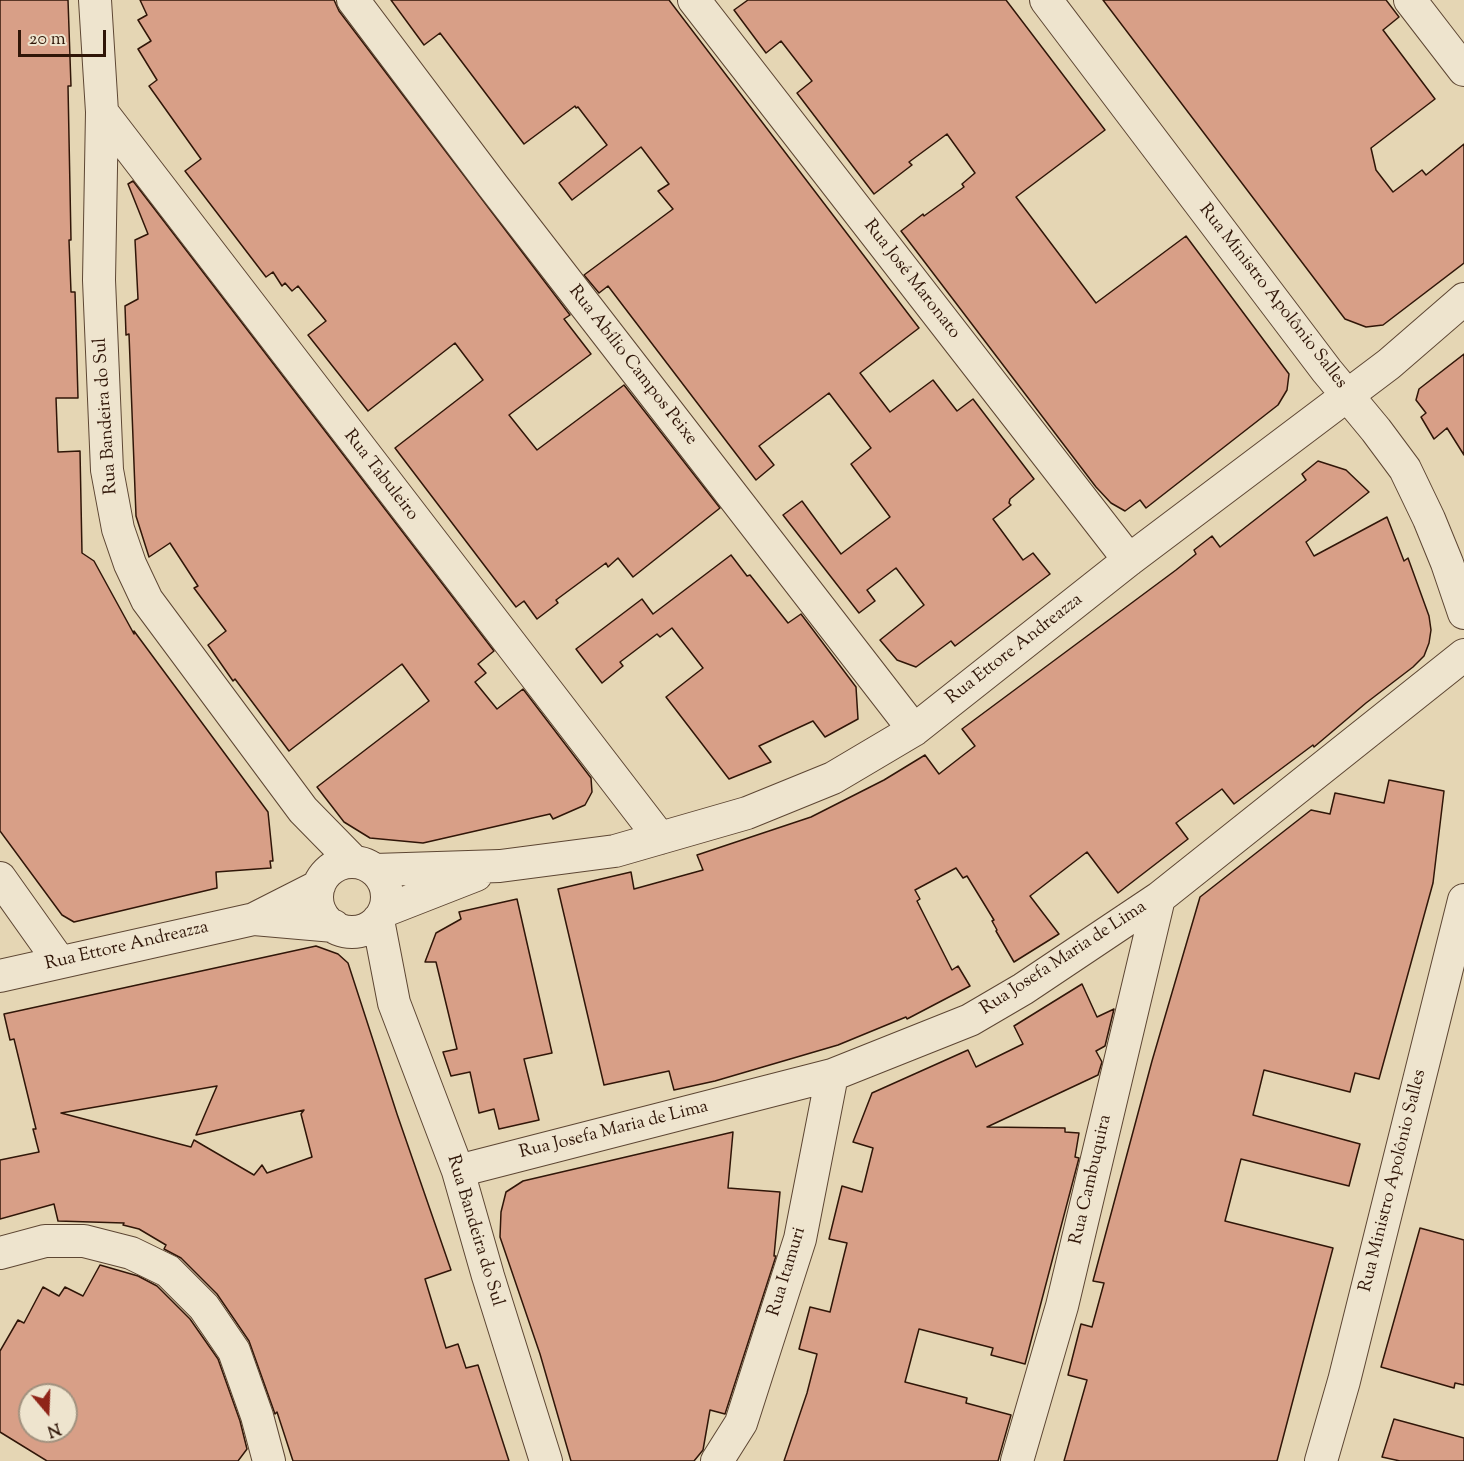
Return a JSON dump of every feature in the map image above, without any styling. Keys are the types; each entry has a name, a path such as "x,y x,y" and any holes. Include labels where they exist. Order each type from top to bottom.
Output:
{"street":[{"name":"Rua Bandeira do Sul","path":"95,0 102,112 99,280 107,470 117,529 147,600 303,810 365,866"},
{"name":"Rua Abílio Campos Peixe","path":"353,0 500,195 914,730"},
{"name":"Rua José Maronato","path":"694,0 1129,560"},
{"name":"Rua Ministro Apolônio Salles","path":"1046,0 1327,371 1405,469 1429,519 1464,613"},
{"path":"1410,0 1464,70"},
{"name":"Rua Tabuleiro","path":"102,112 660,838"},
{"name":"Rua Ettore Andreazza","path":"365,866 500,866 615,851 747,813 833,778 914,730 1129,560 1389,364 1464,299"},
{"name":"Rua Josefa Maria de Lima","path":"458,1171 832,1075 970,1020 1023,989 1159,898 1464,655"},
{"name":"Rua Bandeira do Sul","path":"303,810 322,880"},
{"path":"343,863 365,866 382,879 387,889 387,900 381,916 368,927 357,931 340,928 325,919 320,909 317,897 322,880 333,867 343,863"},
{"name":"Rua Ettore Andreazza","path":"381,916 500,866"},
{"path":"0,878 59,961"},
{"name":"Rua Ettore Andreazza","path":"0,976 254,919 322,880"},
{"name":"Rua Cambuquira","path":"1017,1461 1062,1306 1159,898"},
{"name":"Rua Ministro Apolônio Salles","path":"1321,1461 1344,1381 1464,900"},
{"name":"Rua Bandeira do Sul","path":"381,916 394,1003 458,1171 546,1461"},
{"name":"Rua Ettore Andreazza","path":"254,919 340,928"},
{"name":"Rua Bandeira do Sul","path":"340,928 394,1003"},
{"name":"Rua Itamuri","path":"717,1461 741,1423 800,1239 832,1075"},
{"path":"0,1253 45,1241 84,1240 131,1253 168,1271 204,1307 234,1351 257,1416 269,1461"}],"building":[{"path":"0,0 68,0 71,86 68,86 71,240 69,240 71,292 75,292 78,398 56,398 58,452 80,451 82,553 94,561 134,634 134,631 268,812 273,861 270,861 271,868 216,872 217,888 74,922 62,915 0,831"},
{"path":"140,0 334,0 339,11 570,315 564,319 591,354 509,415 537,450 624,385 720,508 633,577 618,558 608,567 606,563 556,600 558,603 537,619 524,601 516,607 395,448 483,380 455,343 368,411 308,335 326,321 298,286 292,291 285,283 282,286 273,272 266,277 185,171 201,159 149,86 157,80 138,49 151,41 138,20 147,15"},
{"path":"391,0 669,0 919,328 860,373 890,412 933,380 957,411 973,399 1034,479 1010,499 1011,505 993,519 1023,560 1033,553 1050,574 955,646 951,641 916,667 897,660 880,640 924,605 896,568 867,590 875,601 859,613 783,515 802,501 841,554 890,517 851,464 871,448 829,393 759,446 774,465 756,480 608,286 599,293 584,275 673,209 658,191 669,184 641,147 572,200 559,183 607,145 578,107 575,106 524,144 440,33 424,45"},
{"path":"748,0 1006,0 1105,130 1016,197 1096,303 1186,236 1289,374 1287,390 1278,405 1146,508 1140,500 1125,511 1111,503 1096,487 901,231 964,187 962,184 975,173 947,134 909,162 912,165 874,194 797,93 812,81 781,41 766,53 734,10"},
{"path":"1103,0 1386,0 1399,17 1383,30 1435,99 1371,148 1376,170 1393,192 1422,170 1426,175 1464,144 1464,263 1383,325 1366,327 1345,319"},
{"path":"133,181 494,651 478,664 486,673 475,682 497,709 523,689 591,778 592,792 585,805 553,819 550,814 423,843 370,838 344,822 317,787 429,701 402,664 289,751 235,679 233,681 208,645 226,631 194,588 198,586 170,543 149,557 136,516 129,334 126,335 125,306 138,299 135,240 148,234 128,184"},
{"path":"1464,354 1464,455 1447,428 1434,439 1421,417 1426,413 1416,400 1419,389"},
{"path":"1318,461 1346,470 1369,492 1306,542 1314,556 1387,517 1404,561 1408,558 1429,616 1431,630 1429,643 1424,656 1413,667 1314,747 1313,745 1234,804 1222,789 1176,823 1188,839 1118,893 1087,852 1030,896 1059,934 1014,962 996,931 992,921 994,920 967,876 963,878 956,868 915,890 920,899 917,901 952,970 958,966 970,986 907,1019 906,1017 838,1045 715,1081 674,1090 669,1071 604,1085 558,889 631,872 634,889 703,870 697,855 811,817 884,780 925,755 939,774 975,746 962,729 1176,570 1196,554 1194,550 1212,536 1220,547 1306,480 1302,474"},
{"path":"731,555 788,623 801,614 856,687 858,719 825,737 813,721 759,746 771,762 729,779 666,697 703,668 672,628 660,637 657,634 620,662 623,666 602,683 576,649 642,599 653,614"},
{"path":"1389,780 1444,791 1433,883 1379,1079 1355,1073 1350,1092 1264,1070 1253,1115 1360,1144 1349,1186 1241,1159 1225,1221 1333,1248 1277,1461 1064,1461 1087,1380 1068,1375 1081,1324 1092,1327 1104,1283 1093,1281 1152,1061 1200,897 1311,810 1330,814 1335,793 1384,803"},
{"path":"517,899 552,1053 524,1059 539,1120 499,1129 494,1109 479,1113 470,1072 451,1076 443,1052 457,1049 436,962 425,962 436,933 461,919 459,912"},
{"path":"316,946 338,954 348,963 451,1270 425,1279 446,1348 458,1344 466,1368 478,1365 509,1461 293,1461 277,1412 275,1414 249,1341 217,1294 181,1258 164,1249 166,1245 139,1229 123,1225 124,1223 58,1221 54,1204 0,1219 0,1160 39,1152 33,1129 36,1129 14,1039 10,1040 4,1014","holes":["217,1086 196,1135 304,1110 301,1114 312,1157 267,1173 262,1165 254,1175 194,1140 191,1147 61,1113"]},
{"path":"1082,984 1097,1017 1114,1009 1105,1046 1096,1051 1102,1062 1098,1075 987,1127 1065,1128 1065,1132 1079,1133 1075,1157 1079,1158 1025,1364 991,1355 993,1348 919,1329 905,1382 967,1398 966,1403 1011,1415 998,1461 784,1461 807,1393 817,1354 799,1349 810,1307 830,1312 847,1243 829,1239 842,1186 862,1192 873,1148 853,1142 872,1093 968,1050 976,1067 1023,1044 1014,1026"},
{"path":"733,1132 728,1188 780,1192 774,1256 776,1256 725,1414 710,1410 703,1450 694,1461 571,1461 540,1354 500,1237 501,1212 506,1192 523,1181"},
{"path":"1420,1228 1464,1240 1464,1385 1455,1383 1454,1388 1381,1367"},
{"path":"100,1265 138,1276 157,1286 190,1319 218,1359 240,1421 247,1449 238,1461 47,1461 0,1432 0,1351 18,1320 24,1323 43,1287 59,1296 65,1287 83,1296"},
{"path":"1394,1419 1464,1438 1464,1461 1400,1461 1382,1457"}]}
